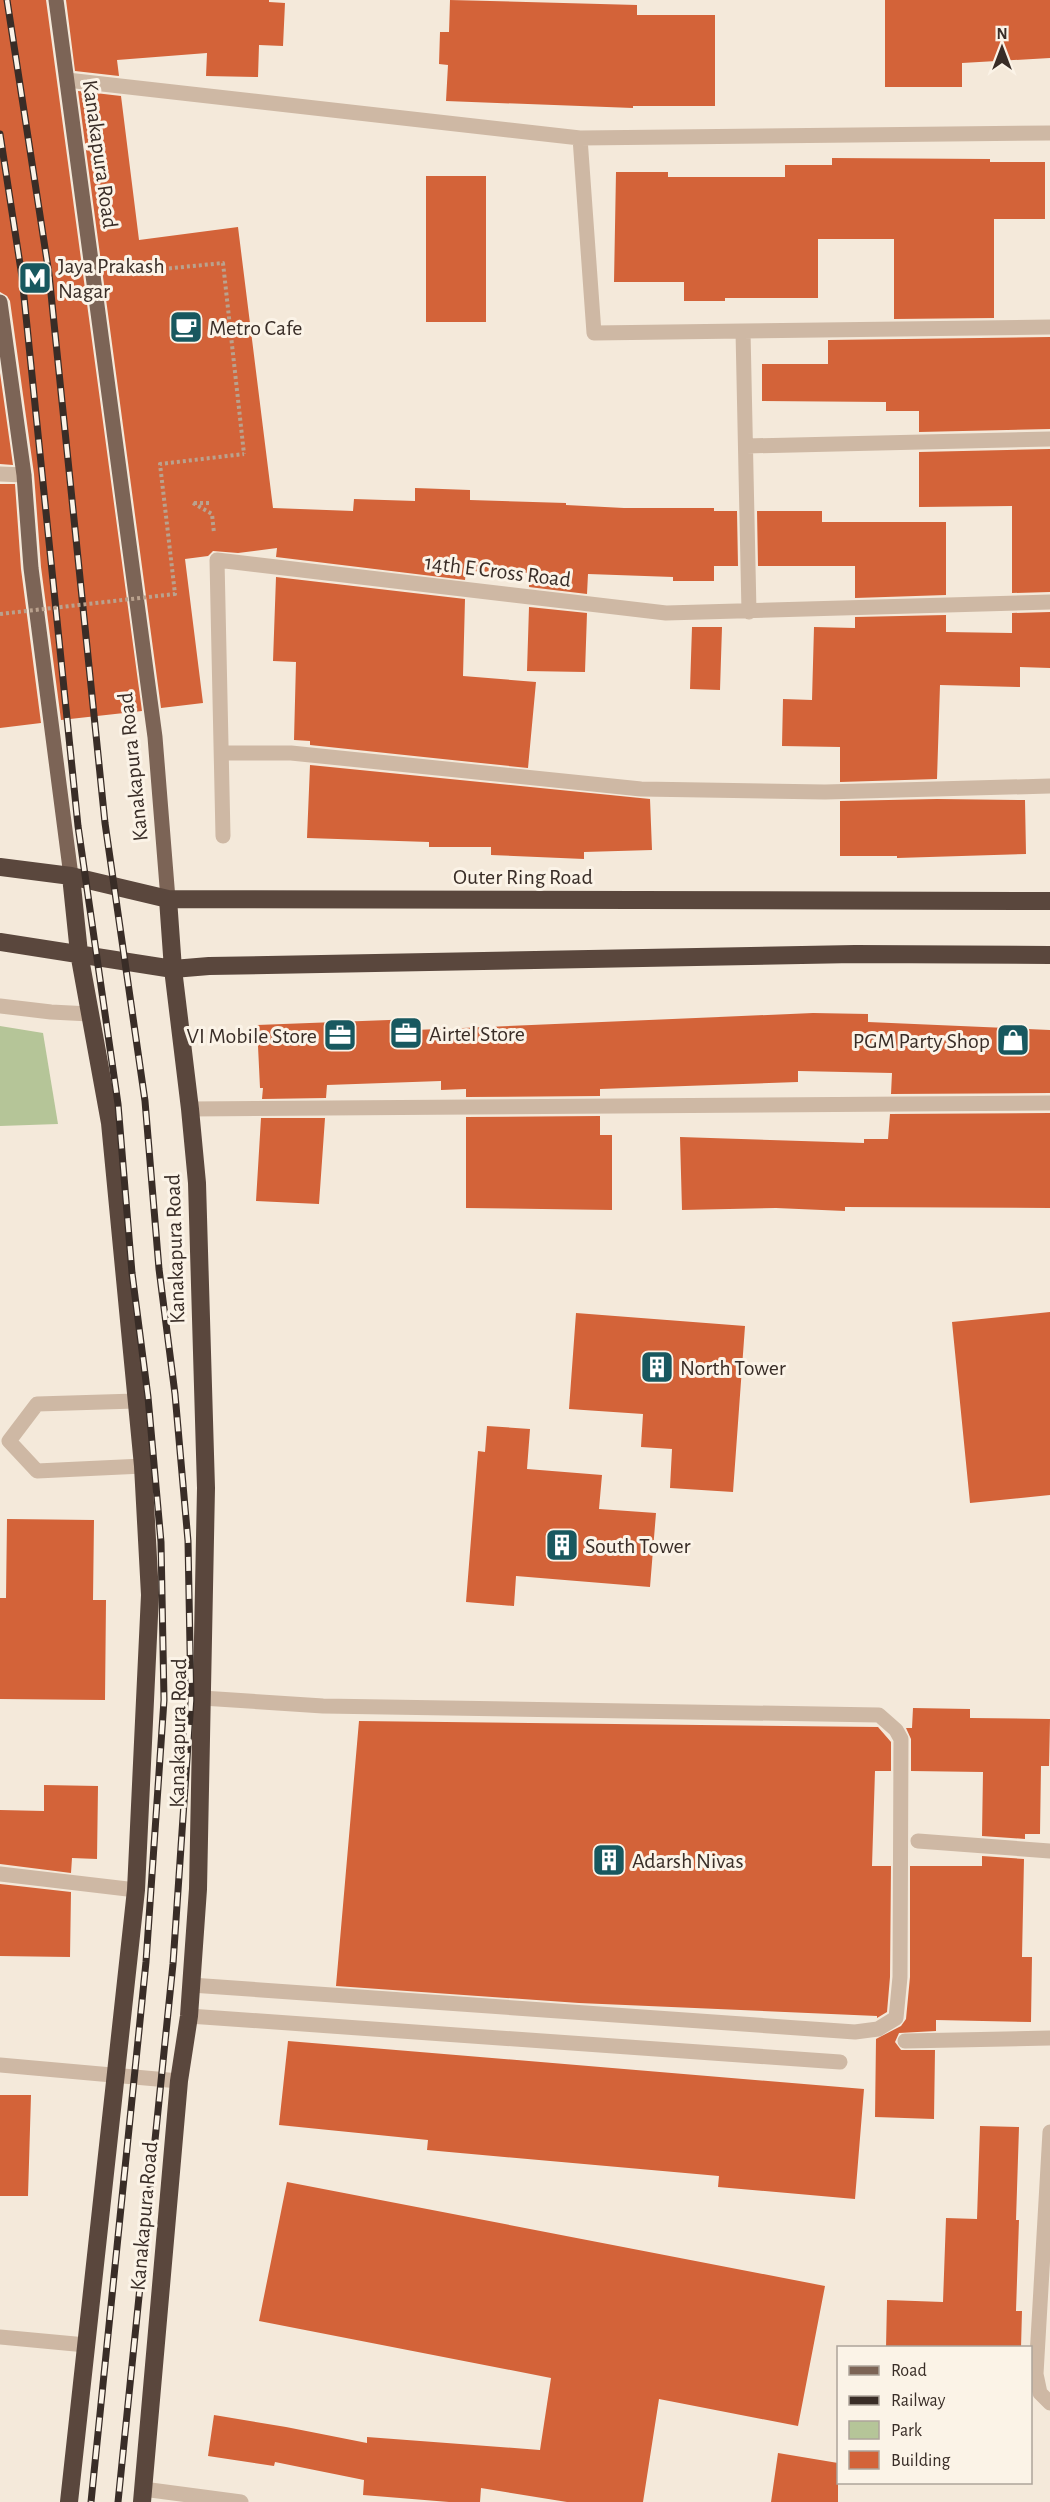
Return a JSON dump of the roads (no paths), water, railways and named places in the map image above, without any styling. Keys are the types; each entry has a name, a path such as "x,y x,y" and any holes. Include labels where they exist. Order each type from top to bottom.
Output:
{"highway":[{"name":"Outer Ring Road","path":"0,867 71,876 168,899 1050,901"},
{"name":"Kanakapura Road","path":"69,2502 136,1890 150,1595 143,1466 110,1123 79,952 71,876"},
{"name":"Kanakapura Road","path":"142,2495 179,2081 189,2016 198,1888 206,1488 197,1184 173,969 168,899"},
{"path":"0,942 79,952 173,969 209,966 855,954 1050,955"}],"main road":[{"name":"Kanakapura Road","path":"56,0 156,745 168,899"},
{"name":"Kanakapura Road","path":"0,302 24,475 31,568 71,876"}],"street":[{"path":"67,80 580,138 1050,133"},
{"path":"580,138 594,333 1050,327"},
{"path":"743,332 749,612"},
{"path":"747,446 1050,439"},
{"path":"0,474 24,475"},
{"name":"14th E Cross Road","path":"222,753 217,560 666,613 1050,602"},
{"path":"223,836 222,753 291,753 641,789 825,792 1050,786"},
{"path":"0,1006 90,1014"},
{"path":"190,1109 1050,1103"},
{"path":"136,1401 37,1404 4,1441 37,1471 143,1466"},
{"path":"191,1985 855,2032 878,2029 896,2018 900,1977 900,1739 896,1730 879,1715 335,1706 202,1698"},
{"path":"918,1841 1050,1851"},
{"path":"0,1874 136,1890"},
{"path":"189,2016 840,2062"},
{"path":"905,2041 1050,2038"},
{"path":"0,2066 179,2081"},
{"path":"1050,2132 1036,2374 1040,2393 1050,2403"},
{"path":"0,2337 86,2345"},
{"path":"142,2495 240,2502"}],"railway":[{"path":"7,0 49,274 105,823 145,1101 159,1269 175,1394 188,1541 191,1700 173,1964 118,2502"},
{"path":"0,134 22,277 78,826 118,1104 132,1273 148,1397 161,1542 164,1700 146,1962 91,2502"}],"place":[{"name":"Jaya Prakash Nagar","path":"35,278"},
{"name":"Metro Cafe","path":"186,327"},
{"name":"Airtel Store","path":"406,1033"},
{"name":"VI Mobile Store","path":"340,1035"},
{"name":"PGM Party Shop","path":"1013,1040"},
{"name":"North Tower","path":"657,1367"},
{"name":"South Tower","path":"562,1545"},
{"name":"Adarsh Nivas","path":"609,1860"}]}
